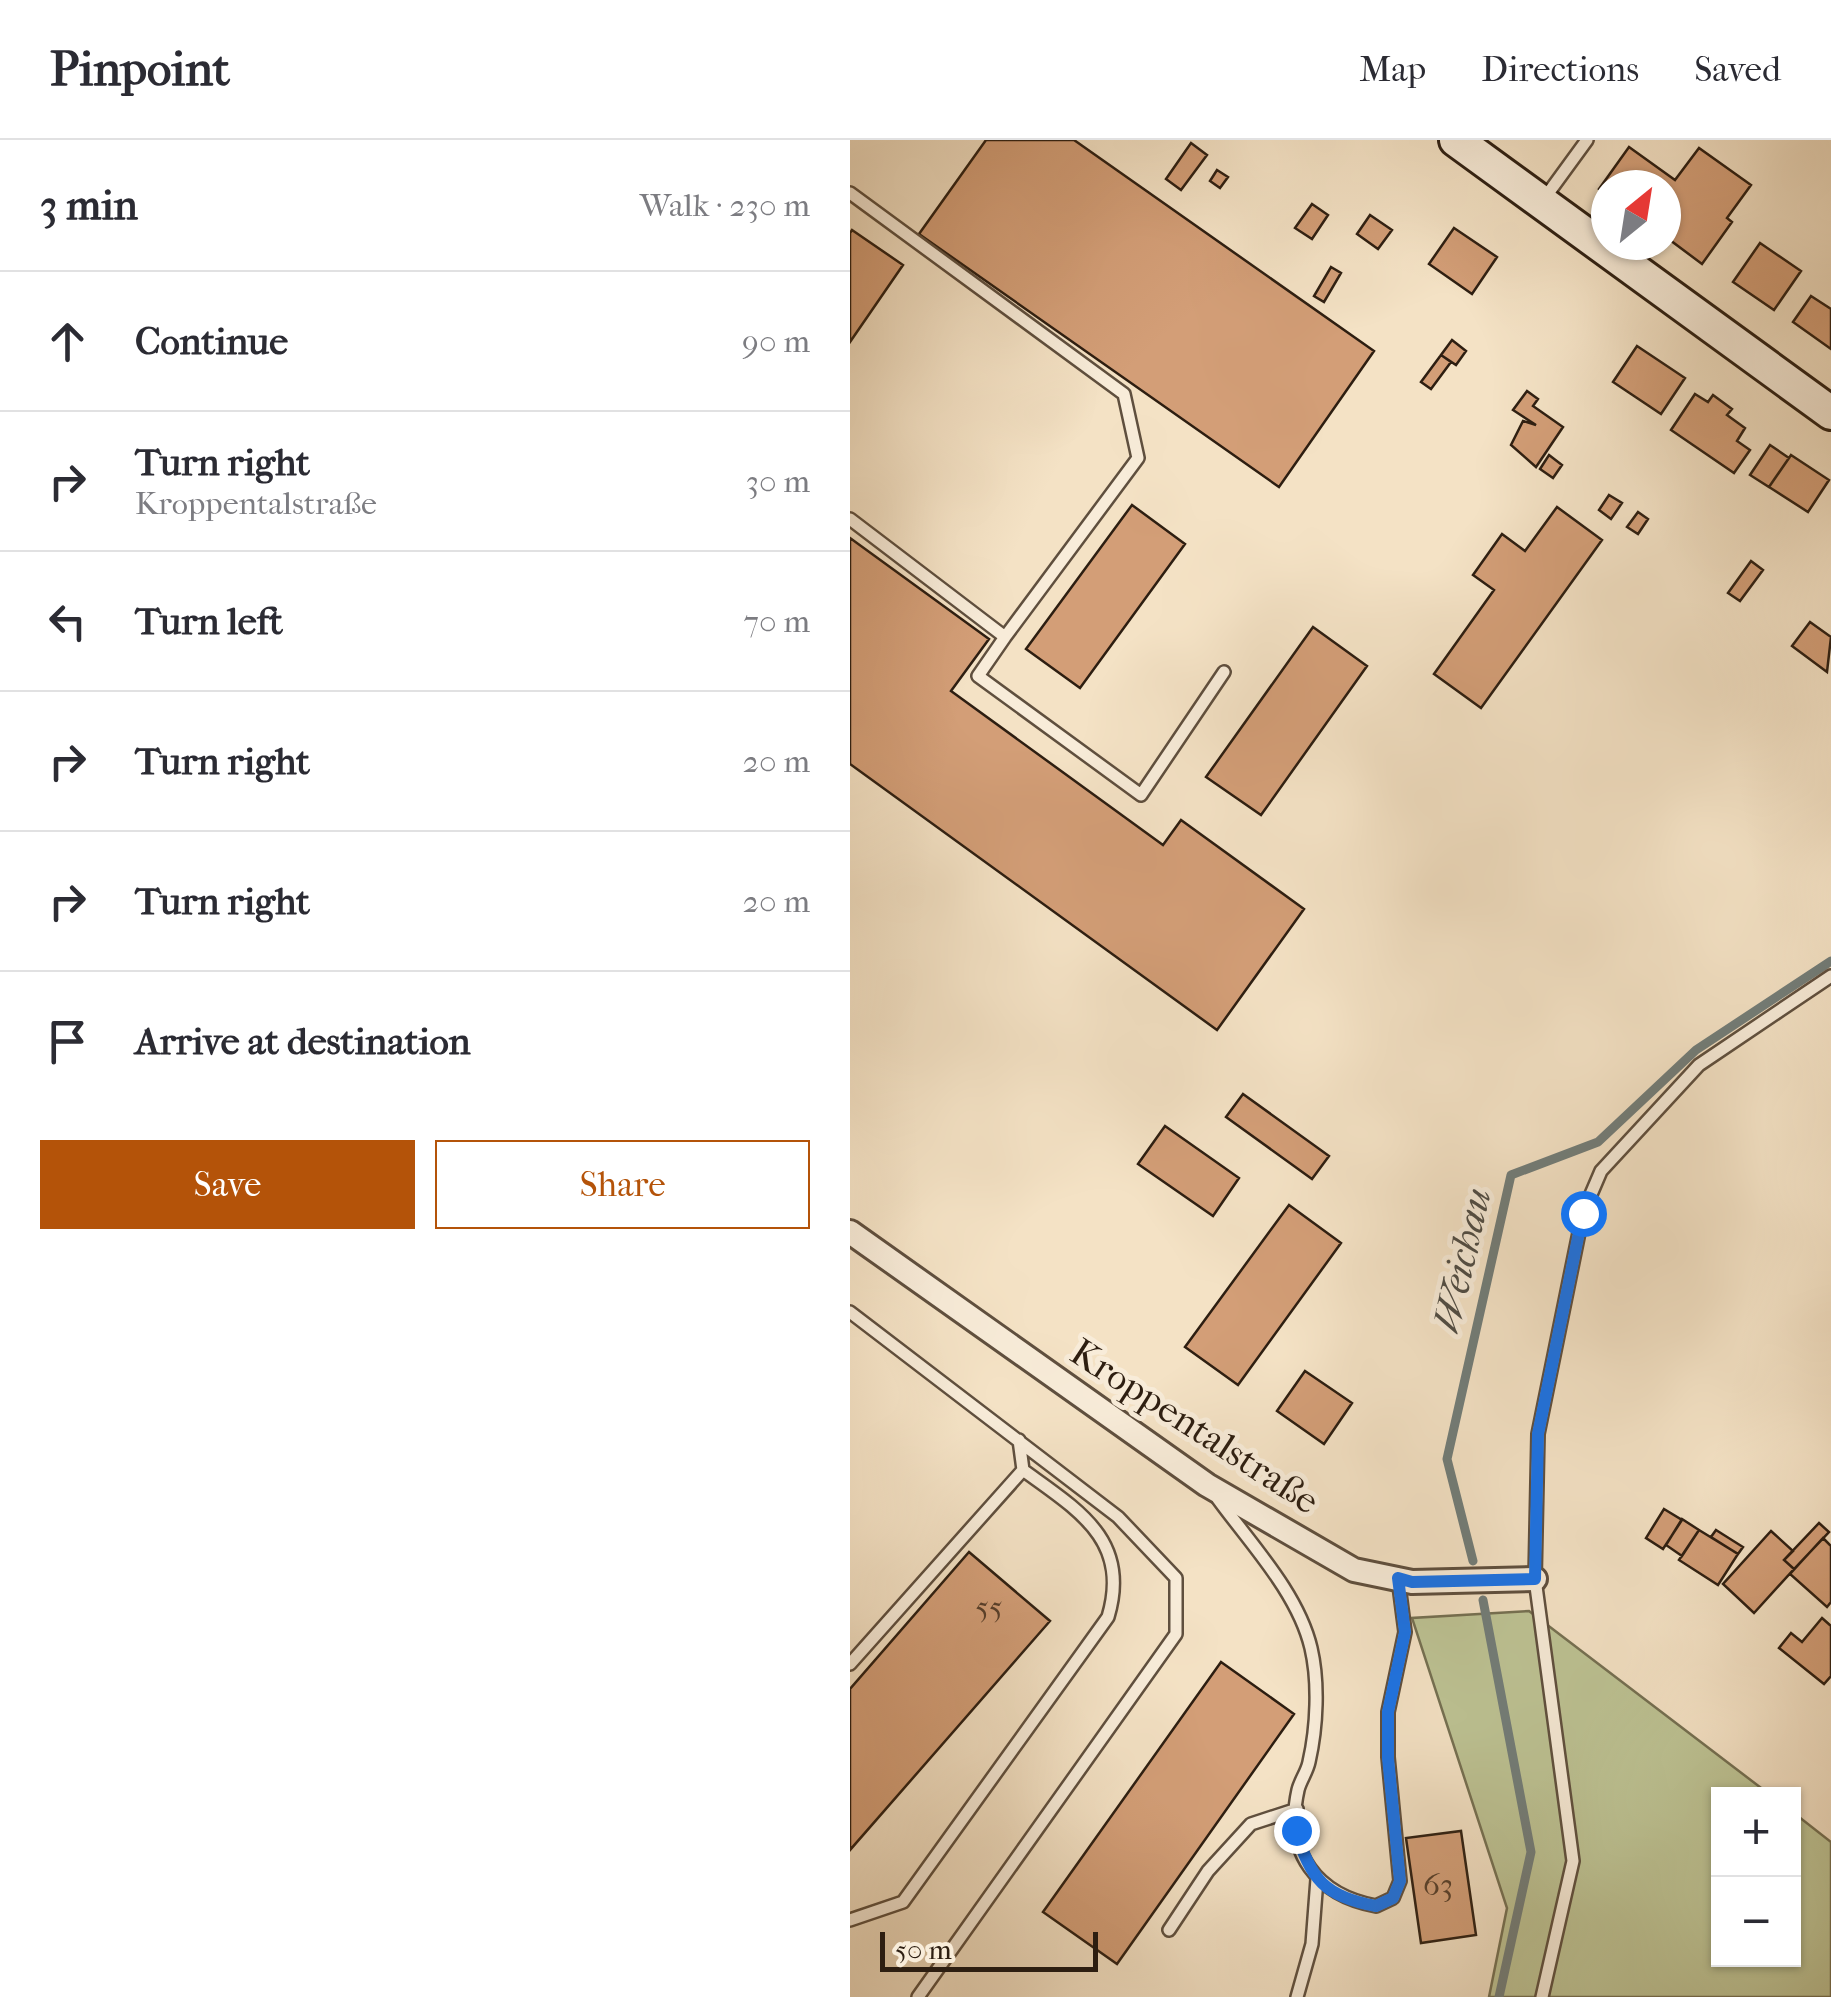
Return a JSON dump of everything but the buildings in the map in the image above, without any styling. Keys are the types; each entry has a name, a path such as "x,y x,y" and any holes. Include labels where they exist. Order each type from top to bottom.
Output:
{"main road":[{"path":"1456,140 1831,413"}],"street":[{"name":"Kroppentalstraße","path":"850,1232 1208,1485 1354,1570 1412,1582 1535,1579"}],"lane":[{"path":"1541,202 1587,140"},
{"path":"850,193 1124,394 1138,458 978,676 1140,794 1224,672"},
{"path":"850,519 1004,637"},
{"path":"1542,1997 1573,1862 1535,1579 1538,1434 1583,1213 1601,1171 1698,1065 1831,976"},
{"path":"850,1312 1118,1517 1176,1578 1176,1634 918,1997"},
{"path":"850,1920 903,1902 1108,1617 1115,1594 1107,1545 1075,1507 1024,1470 1020,1440"},
{"path":"850,1664 1024,1470"},
{"path":"1208,1485 1283,1589 1311,1646 1316,1704 1309,1762 1298,1792 1296,1830 1307,1868 1328,1890 1376,1906 1393,1898 1400,1881 1388,1758 1388,1712 1405,1632 1398,1578"},
{"path":"1169,1930 1208,1870 1250,1824 1297,1809"},
{"path":"1297,1997 1312,1944 1318,1879"}],"green space":[{"path":"1529,1611 1760,1787 1711,1787 1711,1967 1801,1967 1801,1818 1831,1842 1831,1997 1489,1997 1507,1908 1412,1618"}],"waterway":[{"name":"Weichau","path":"1473,1561 1447,1459 1511,1175 1598,1142 1696,1050 1831,961"},
{"name":"Weichau","path":"1483,1600 1531,1852 1499,1997"}],"route":[{"path":"1296,1830 1307,1868 1328,1890 1354,1902 1376,1906 1393,1898 1400,1881 1388,1758 1388,1712 1405,1632 1398,1578 1412,1582 1535,1579 1538,1434 1583,1213"}]}
